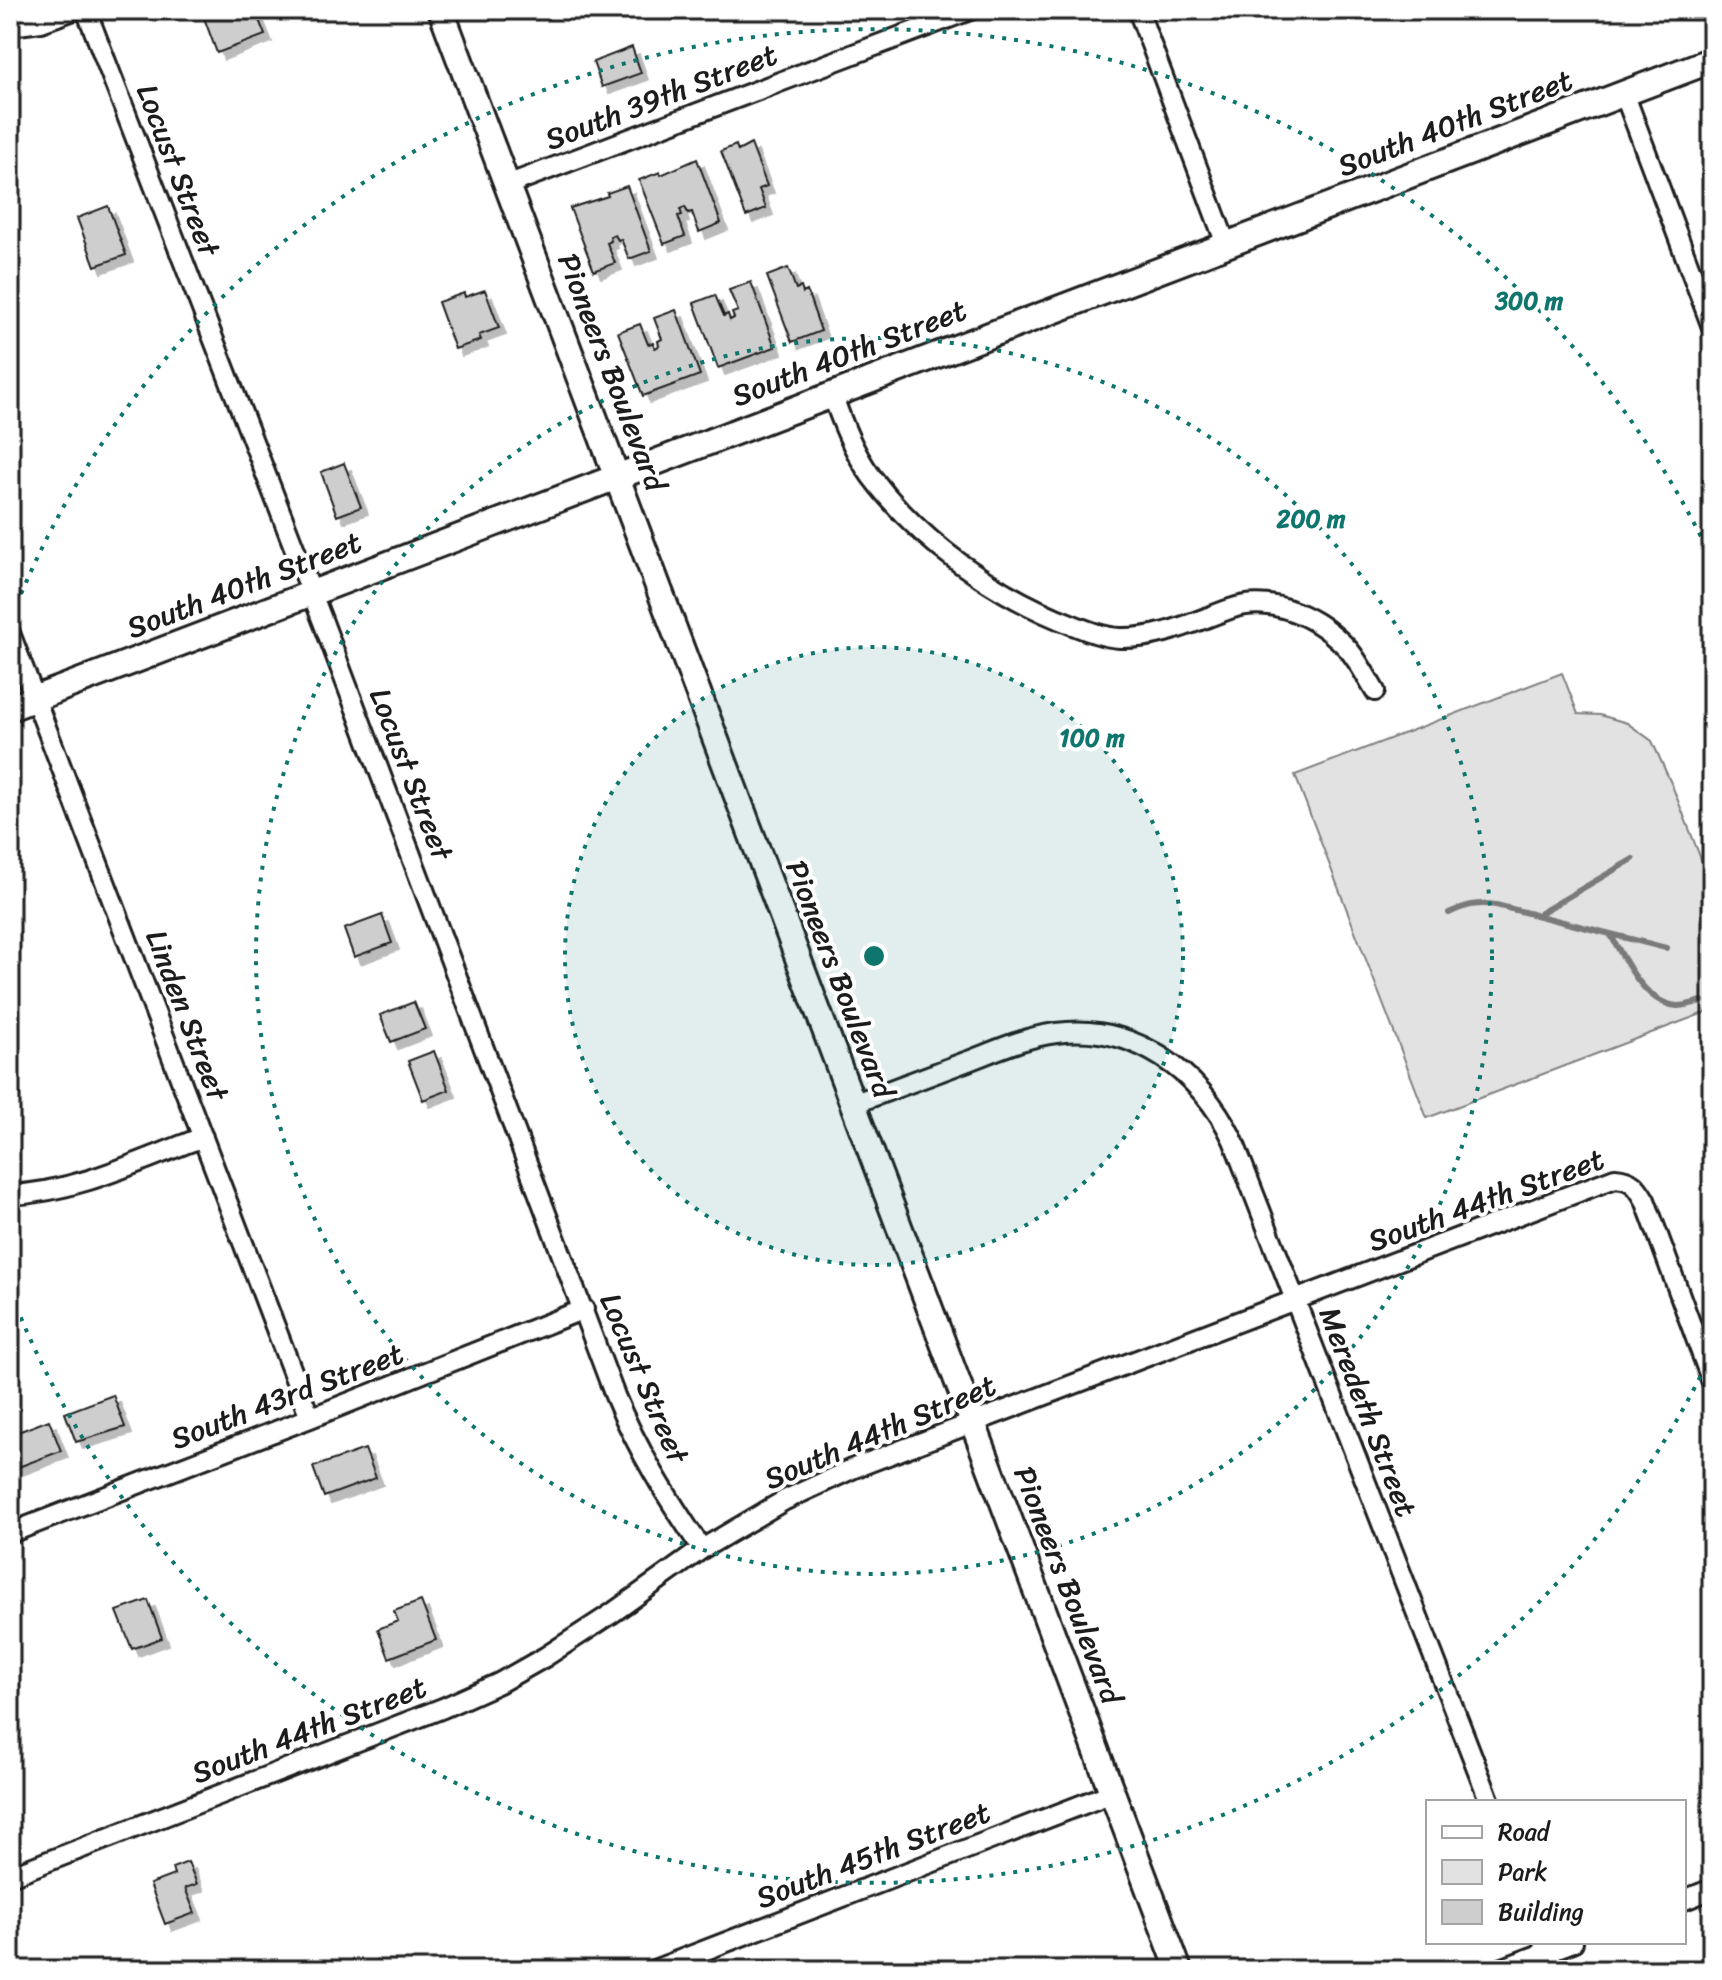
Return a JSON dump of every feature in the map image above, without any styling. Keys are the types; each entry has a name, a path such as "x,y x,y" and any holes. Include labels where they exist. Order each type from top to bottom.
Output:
{"main road":[{"name":"Pioneers Boulevard","path":"441,10 1179,1970"},
{"name":"South 40th Street","path":"10,708 1712,60"}],"street":[{"path":"10,26 41,22 74,10"},
{"name":"Locust Street","path":"86,10 312,593 628,1427 664,1494 702,1549"},
{"name":"South 39th Street","path":"507,185 970,10"},
{"path":"1138,10 1226,244"},
{"path":"1624,93 1712,327"},
{"path":"832,394 850,441 869,474 892,501 942,548 1011,596 1059,620 1115,638 1141,638 1165,633 1252,604 1278,607 1316,622 1338,641 1349,651 1375,691"},
{"name":"Linden Street","path":"10,633 310,1418"},
{"name":"Meredeth Street","path":"853,1104 1028,1038 1059,1032 1091,1032 1121,1038 1167,1059 1187,1074 1222,1118 1489,1800"},
{"path":"10,1195 38,1194 70,1185 203,1137"},
{"name":"South 44th Street","path":"10,1876 443,1708 499,1683 611,1614 702,1549 812,1487 972,1421 1295,1302 1615,1178 1627,1179 1637,1186 1645,1200 1712,1382"},
{"name":"South 43rd Street","path":"10,1533 584,1309"},
{"name":"South 45th Street","path":"654,1970 1112,1793"},
{"path":"1686,1899 1712,1889"},
{"path":"1498,1970 1546,1947 1555,1970"}],"green space":[{"path":"1562,673 1578,714 1600,715 1627,723 1652,741 1671,783 1712,887 1712,1010 1427,1118 1295,775"}],"building":[{"path":"216,10 255,10 265,35 217,53 203,15"},
{"path":"632,47 641,73 602,87 593,62"},
{"path":"751,144 767,186 759,189 766,208 746,216 721,151 736,145 738,151"},
{"path":"697,159 721,223 699,232 692,212 688,213 685,207 680,209 682,215 678,216 685,236 664,244 639,180 660,172 661,175"},
{"path":"627,186 651,251 629,259 621,239 618,240 615,235 607,243 615,263 594,271 570,208 608,196 607,193"},
{"path":"108,206 126,255 95,266 77,218"},
{"path":"788,268 796,289 801,287 803,293 807,291 821,331 792,342 767,276"},
{"path":"751,282 775,347 718,368 694,303 715,295 724,316 728,314 730,320 734,318 732,313 738,311 729,290"},
{"path":"485,290 499,328 479,335 481,340 455,349 438,302"},
{"path":"676,310 700,375 643,396 618,332 640,324 648,344 653,343 655,348 662,339 654,318"},
{"path":"344,463 361,507 337,516 321,472"},
{"path":"382,915 392,943 354,957 344,929"},
{"path":"414,1002 425,1029 391,1042 380,1015"},
{"path":"434,1051 449,1090 423,1100 408,1061"},
{"path":"113,1395 125,1427 76,1442 65,1413"},
{"path":"49,1420 61,1451 13,1469 10,1435"},
{"path":"365,1449 376,1478 324,1497 313,1467"},
{"path":"148,1600 162,1638 132,1649 117,1611"},
{"path":"421,1601 436,1640 389,1658 378,1629 398,1621 394,1611"},
{"path":"188,1862 197,1884 185,1888 195,1913 165,1924 150,1884 174,1875 172,1868"}],"waterway":[{"path":"1537,915 1633,859"},
{"path":"1449,913 1472,905 1496,905 1666,948"},
{"path":"1610,934 1636,978 1654,997 1677,1006 1702,1001"}]}
